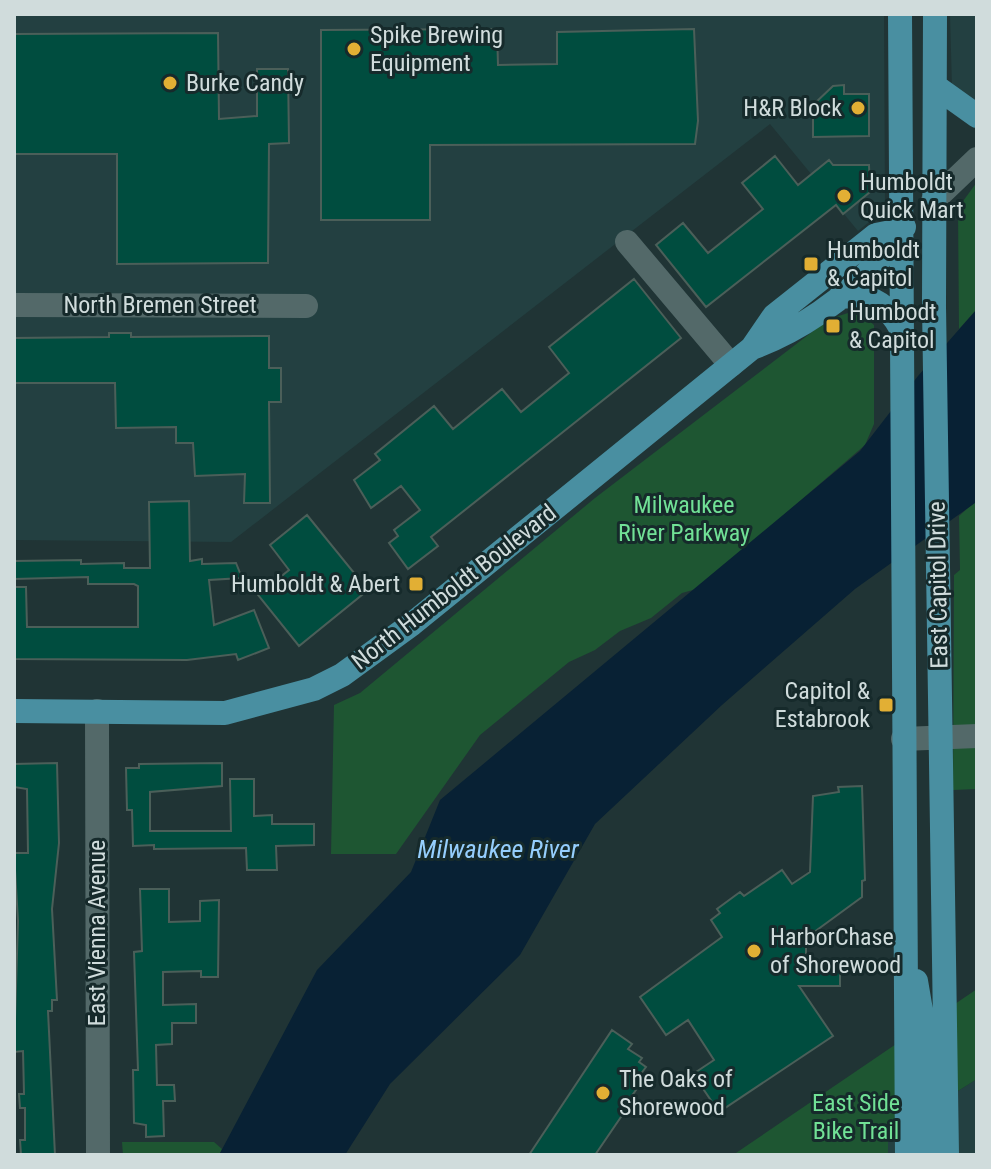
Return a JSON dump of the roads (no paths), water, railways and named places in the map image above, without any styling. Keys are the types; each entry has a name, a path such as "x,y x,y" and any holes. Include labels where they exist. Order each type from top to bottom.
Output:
{"main road":[{"name":"East Capitol Drive","path":"900,14 907,1155"},
{"name":"East Capitol Drive","path":"935,14 934,306 947,1155"},
{"path":"935,86 977,116"},
{"name":"North Humboldt Boulevard","path":"752,348 783,337 840,297 877,262 901,230 933,201"},
{"name":"North Humboldt Boulevard","path":"14,711 225,713 283,699 342,675 412,624 752,348 774,316 876,235 901,230"},
{"path":"840,297 867,297 881,303 893,314 901,329"},
{"path":"927,1155 923,1013 904,924 916,917 924,922 928,933 929,972 943,1005"}],"street":[{"name":"North Humboldt Boulevard","path":"933,201 977,159"},
{"path":"627,242 731,365"},
{"name":"North Bremen Street","path":"14,305 306,306"},
{"name":"East Vienna Avenue","path":"97,711 98,1155"},
{"path":"903,739 977,736"}],"water":[{"name":"Milwaukee River","path":"977,309 975,503 855,589 722,705 595,824 520,955 390,1084 345,1155 219,1155 317,970 411,872 440,800 860,451 918,376"}],"place":[{"name":"Spike Brewing Equipment","path":"354,49"},
{"name":"Burke Candy","path":"170,83"},
{"name":"H&R Block","path":"858,108"},
{"name":"Humboldt Quick Mart","path":"844,196"},
{"name":"Humboldt & Capitol","path":"811,264"},
{"name":"Humbodt & Capitol","path":"833,326"},
{"name":"Humboldt & Abert","path":"416,584"},
{"name":"Capitol & Estabrook","path":"886,705"},
{"name":"HarborChase of Shorewood","path":"754,951"},
{"name":"The Oaks of Shorewood","path":"603,1093"}],"park label":[{"name":"Milwaukee River Parkway","path":"684,519"},
{"name":"East Side Bike Trail","path":"856,1117"}]}
